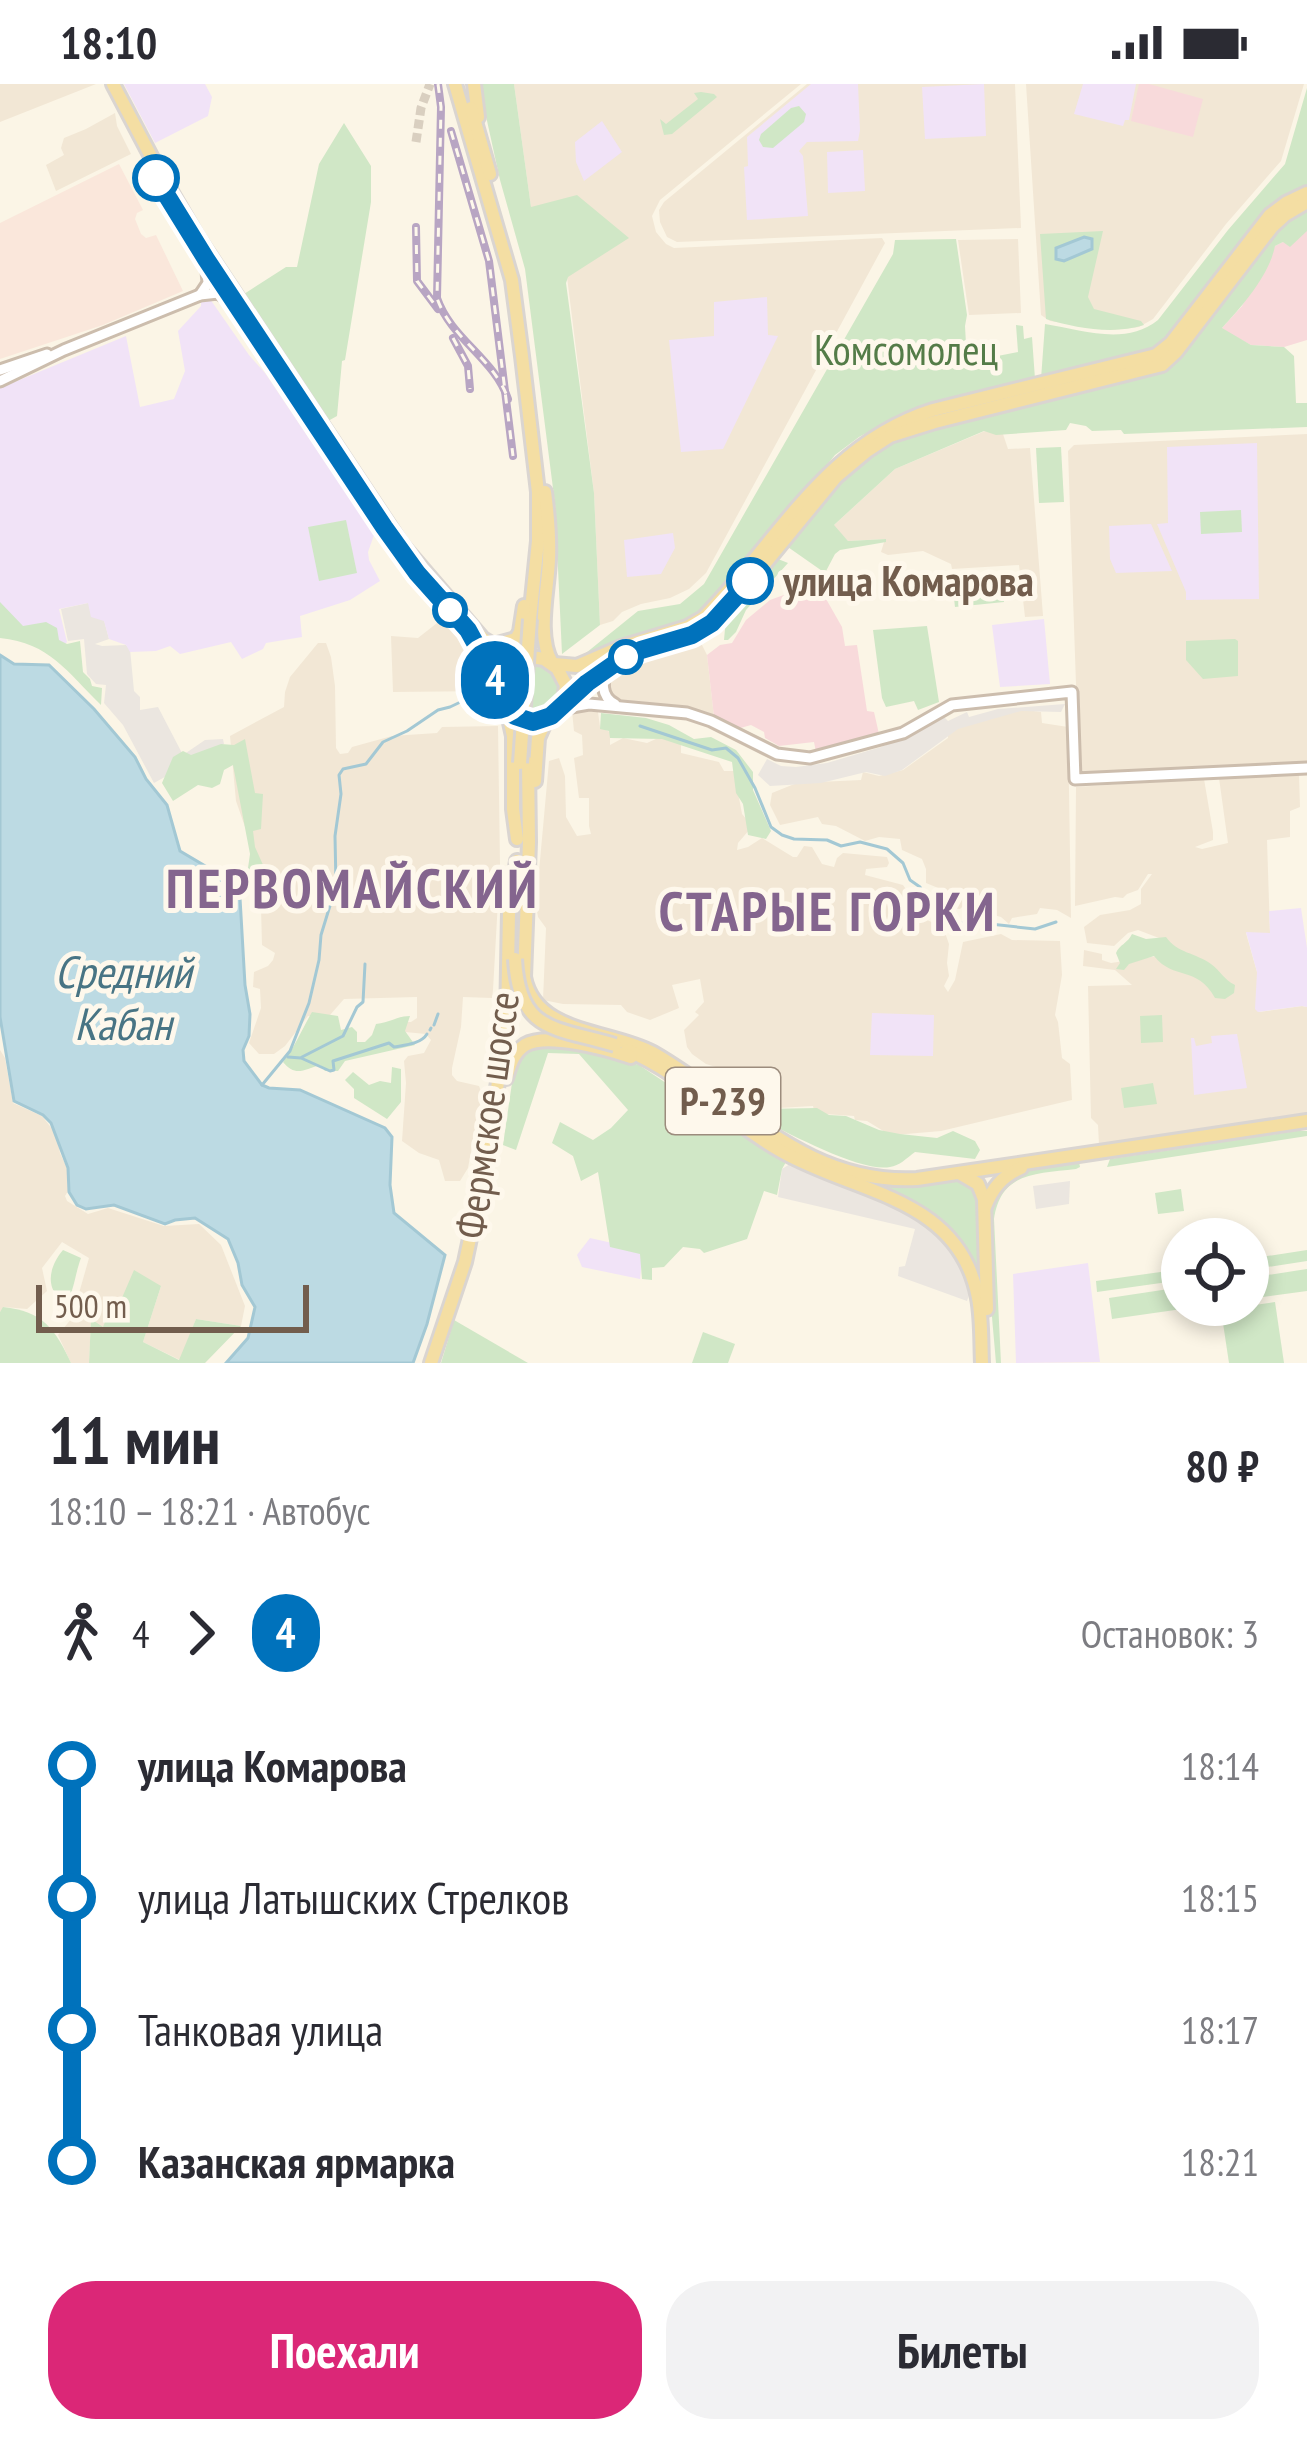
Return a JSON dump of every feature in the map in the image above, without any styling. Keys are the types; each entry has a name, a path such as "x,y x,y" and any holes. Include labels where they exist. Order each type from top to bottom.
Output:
{"main road":[{"name":"Р-239","path":"110,84 150,167 206,259 417,573 468,630 504,699 513,736 513,809 523,840"},
{"name":"Р-239","path":"110,84 198,238 332,442 417,564 490,645"},
{"path":"459,84 518,279 541,492 523,840 517,861"},
{"path":"459,84 512,280 541,492 549,519 544,640 553,664"},
{"path":"473,84 482,148"},
{"path":"534,658 522,660 502,682 512,713 538,722 617,662 703,618 818,483 887,429 933,410 1144,360 1162,351 1270,215 1307,193"},
{"path":"490,645 516,656 577,666 620,647 692,635 726,610 836,477 890,436 1162,365 1272,227 1307,202"},
{"path":"490,645 512,642 520,632 541,492"},
{"name":"Р-239","path":"553,664 566,685 565,699 542,724 523,840 520,961 527,991 537,1006 569,1025 622,1039 655,1054 803,1154 879,1179 959,1173"},
{"name":"Р-239","path":"517,861 521,1000 534,1016 554,1027 615,1045 662,1070 777,1149 895,1198 937,1223 976,1288 986,1363"},
{"name":"Фермское шоссе","path":"434,1363 465,1262 486,1158 507,1024 509,912 517,861"},
{"name":"Фермское шоссе","path":"434,1363 476,1242 520,961"},
{"path":"505,1079 511,1060 526,1044 538,1041 593,1046 662,1070"},
{"path":"959,1173 1307,1124"},
{"path":"985,1207 1002,1180 1028,1166 1283,1127"},
{"path":"959,1173 978,1184 985,1207"},
{"name":"Р-239","path":"985,1207 986,1363"}],"street":[{"path":"200,295 208,283 206,259"},
{"path":"0,381 200,295 218,293 236,304"},
{"path":"0,370 64,350"},
{"path":"617,662 604,676 604,693 614,704 632,707"},
{"path":"554,713 583,704 672,710 699,716 769,752 795,759 902,733 952,705 1072,692 1075,778 1307,768"}],"shaded area":[{"path":"0,84 96,84 0,122"},
{"path":"124,84 205,84 212,97 208,116 155,143"},
{"path":"514,84 801,84 660,200 652,216 656,232 674,248 882,238 885,243 706,573 689,589 641,604 600,625 594,493 567,277 531,207"},
{"path":"807,84 1015,84 1021,228 677,242 667,237 660,222 664,202"},
{"path":"811,84 858,84 858,141 807,142 799,151 808,216 747,220 747,137"},
{"path":"984,84 986,136 925,139 922,87"},
{"path":"1026,84 1304,84 1281,161 1153,319 1139,327 1112,330 1050,321 1041,315"},
{"path":"1083,84 1136,84 1129,120 1123,126 1074,114"},
{"path":"1139,84 1203,99 1193,137 1131,121"},
{"path":"115,113 131,154 56,191 46,165 64,155 64,138"},
{"path":"602,121 622,152 584,181 575,142"},
{"path":"863,150 865,191 828,193 827,152"},
{"path":"119,164 143,210 135,219 141,234 146,238 156,235 183,291 103,325 0,359 0,223"},
{"path":"1307,230 1307,340 1284,347 1251,345 1221,329 1242,306 1275,246"},
{"name":"Комсомолец","path":"1018,239 1021,313 969,315 958,240"},
{"path":"767,297 768,335 778,336 723,449 681,452 669,340 714,336 714,302"},
{"path":"210,299 374,535 369,560 380,581 350,600 300,616 302,637 266,643 242,659 231,642 180,654 170,646 130,652 126,645 109,639 104,621 91,617 88,603 59,609 67,642 54,655 0,610 0,388 126,336 140,407 174,399 185,371 178,331 201,301"},
{"path":"985,431 1003,434 1008,449 1030,448 1043,616 1025,617 1019,565 952,569 951,564 923,551 881,552 885,539 848,541 833,526 895,469"},
{"path":"1307,434 1307,766 1079,772 1068,451 1074,445"},
{"path":"1257,443 1259,599 1186,600 1157,524 1168,523 1167,447"},
{"path":"1151,524 1172,571 1116,573 1110,559 1109,526"},
{"path":"673,533 675,548 661,574 627,577 624,540"},
{"path":"817,583 842,627 845,646 857,645 867,711 874,712 879,734 816,752 814,742 779,746 751,725 737,729 714,717 707,655 732,643 746,620 770,600"},
{"path":"88,603 104,620 109,639 95,644 130,649 140,710 158,707 183,755 205,740 223,739 224,744 154,783 123,725 104,703 106,685 96,684 87,674 84,639 68,641 61,609"},
{"path":"446,616 473,648 491,691 393,692 391,636 418,638"},
{"path":"1044,619 1050,684 1000,687 992,625"},
{"path":"700,641 707,655 714,717 674,705 618,701 610,694 607,684 623,666"},
{"path":"318,643 326,643 331,657 340,754 392,736 437,733 442,727 498,726 500,865 492,998 463,997 452,1068 457,1081 479,1086 482,1094 468,1168 460,1181 445,1181 439,1160 402,1141 404,1061 424,1053 431,1040 426,1034 399,1028 417,1018 417,997 344,999 330,1015 308,1016 274,1054 259,1054 249,1043 261,1008 260,989 253,987 254,972 268,966 275,953 262,945 260,870 236,801 230,736 284,707 290,677"},
{"path":"1065,704 1061,712 1021,711 958,729 902,770 885,776 866,772 821,783 770,786 758,775 767,759 796,767 827,763 912,735 944,717 948,721 967,712 969,717 998,709"},
{"path":"1019,709 1041,712 1042,723 1068,727 1071,918 1040,908 1037,914 1012,918 1009,924 990,914 987,905 966,903 960,909 949,908 942,899 943,890 926,883 922,859 902,850 900,839 865,841 822,824 818,817 780,825 770,805 772,793 797,783 861,780 863,772 879,776 903,770 958,728"},
{"path":"572,711 598,712 600,727 610,732 610,745 623,738 647,743 668,738 681,743 681,753 719,762 724,771 734,771 742,814 750,829 737,850 762,838 793,857 804,846 812,847 822,864 834,867 843,853 887,857 887,867 866,869 865,875 903,885 927,920 943,927 949,944 949,976 944,986 948,992 963,942 1001,934 1012,940 1060,941 1062,975 1055,1015 1062,1058 1070,1064 1072,1100 941,1131 894,1135 854,1116 825,1114 813,1106 769,1105 755,1110 741,1098 735,1073 706,1064 687,1047 684,1030 704,1002 700,979 672,985 679,1008 650,1020 621,1005 543,1000 546,928 536,905 549,761 559,758 565,776 566,817 577,836 591,834 589,798 579,798 574,758 583,755 582,735 574,731"},
{"path":"1299,775 1300,807 1290,811 1290,837 1267,840 1270,933 1246,933 1257,972 1259,1012 1307,1007 1307,1117 1099,1145 1098,1125 1091,1118 1088,986 1132,985 1115,970 1083,966 1084,950 1102,954 1102,960 1111,963 1178,953 1138,930 1114,946 1087,943 1084,927 1100,915 1141,904 1141,889 1152,874 1123,898 1075,906 1076,787 1204,779 1213,840 1195,847 1202,849 1228,843 1219,778"},
{"path":"1301,908 1307,1007 1258,1012 1257,972 1246,932 1270,933 1269,911"},
{"path":"872,1013 934,1015 933,1056 870,1055"},
{"path":"1237,1034 1247,1088 1194,1095 1191,1038 1196,1046 1212,1043 1211,1036"},
{"path":"0,1050 13,1103 42,1116 56,1134 67,1168 67,1201 88,1214 108,1208 164,1226 199,1224 221,1245 245,1306 241,1326 196,1319 180,1360 143,1342 161,1286 110,1310 103,1328 91,1320 89,1363 71,1363 58,1335 72,1318 89,1258 62,1242 42,1268 47,1291 27,1309 4,1307 0,1312"},
{"path":"790,1164 919,1218 948,1245 965,1273 971,1289 967,1301 898,1276 915,1229 778,1197 782,1169"},
{"path":"1070,1181 1069,1204 1036,1209 1033,1186"},
{"path":"590,1238 643,1250 640,1279 582,1267 577,1255"},
{"path":"1088,1263 1100,1362 1016,1363 1013,1274"}],"green space":[{"path":"481,84 514,84 531,207 577,195 629,238 568,277 566,283 594,493 600,625 562,654 555,504 525,269 500,180"},
{"path":"1307,88 1307,188 1270,209 1250,229 1196,305 1147,353 1041,379 1045,324 1118,334 1158,320 1285,164"},
{"path":"694,93 717,97 672,134 664,135 660,119 666,124 698,99"},
{"path":"799,106 806,114 804,122 773,148 763,147 761,134"},
{"path":"344,123 371,166 371,202 342,361 337,416 328,421 244,294 286,267 297,267 319,164"},
{"path":"1307,207 1307,231 1290,247 1283,242 1275,246 1261,279 1222,328 1251,345 1284,347 1294,356 1296,403 1307,403 1307,427 1124,434 1070,423 1066,430 996,435 984,431 895,469 834,525 848,541 886,542 840,550 825,573 785,545 843,475 883,446 919,431 1151,375 1173,364 1269,237"},
{"path":"1103,231 1088,297 1094,309 1144,325 1095,329 1046,319 1040,234"},
{"name":"Комсомолец","path":"956,239 967,315 967,362 1018,352 1016,325 1023,326 1024,339 1032,337 1035,379 907,411 859,437 835,455 721,593 691,620 576,661 638,611 680,604 704,584 893,254 895,240"},
{"path":"1061,447 1064,502 1039,503 1036,448"},
{"path":"1241,510 1242,532 1201,534 1200,512"},
{"path":"346,520 357,573 319,581 308,527"},
{"path":"778,559 788,563 746,610 736,632 724,640 726,618"},
{"path":"1002,576 1004,602 955,607 952,581"},
{"path":"0,602 23,626 46,622 57,628 59,640 67,644 80,641 83,672 92,686 102,688 101,705 45,653 0,638"},
{"path":"927,626 939,702 918,710 914,701 886,707 873,630"},
{"path":"1235,639 1238,676 1203,679 1186,660 1186,641"},
{"path":"534,664 553,671 560,690 553,709 534,716 515,709 508,690 515,671"},
{"path":"601,713 646,718 694,739 711,737 736,750 753,772 753,790 771,831 766,839 748,835 732,762 662,739 610,738 609,731 600,729"},
{"path":"245,739 255,793 263,794 261,829 253,831 268,876 260,879 248,868 250,854 233,765 224,770 220,784 212,788 198,785 173,801 162,783 173,757 183,751 191,755"},
{"path":"1132,934 1146,939 1166,937 1214,967 1235,985 1234,993 1215,998 1201,981 1154,956 1116,969 1120,963 1116,953"},
{"path":"312,1012 338,1016 341,1030 352,1027 357,1032 357,1042 365,1042 376,1024 410,1016 405,1031 415,1045 345,1061 338,1071 325,1071 320,1065 292,1070 283,1062"},
{"path":"1162,1015 1163,1042 1141,1043 1140,1016"},
{"path":"540,1045 588,1049 639,1065 693,1101 693,1107 699,1104 786,1162 777,1195 764,1191 747,1239 704,1253 683,1247 664,1267 652,1268 652,1280 642,1279 640,1254 610,1247 598,1172 581,1181 573,1156 552,1143 560,1122 593,1140 628,1110 579,1054 548,1053 516,1150 503,1145 515,1062"},
{"path":"392,1067 401,1069 401,1102 387,1119 354,1098 354,1089 345,1080 353,1072 369,1085 391,1083"},
{"path":"1153,1083 1157,1104 1124,1108 1121,1088"},
{"path":"747,1103 764,1109 817,1108 900,1134 937,1138 953,1131 975,1141 980,1150 975,1159 915,1152 897,1165 877,1167 841,1157 782,1130 752,1115"},
{"path":"1307,1131 1307,1136 1107,1167 1110,1159"},
{"path":"1079,1162 1076,1169 1013,1183 998,1203 994,1219 1001,1363 996,1363 988,1248 994,1194 1022,1172"},
{"path":"814,1164 833,1170 967,1180 980,1194 982,1301 944,1225 892,1193"},
{"path":"1181,1189 1184,1211 1158,1214 1155,1193"},
{"path":"63,1250 81,1258 67,1302 51,1285 54,1263"},
{"path":"1307,1250 1307,1261 1269,1267 1269,1256"},
{"path":"1307,1269 1307,1291 1269,1296 1269,1275"},
{"path":"134,1270 161,1286 143,1342 179,1360 196,1319 241,1326 205,1363 89,1363 91,1319 103,1327 110,1309 118,1307"},
{"path":"1161,1272 1161,1283 1097,1292 1096,1281"},
{"path":"1161,1290 1161,1312 1112,1319 1109,1298"},
{"path":"1275,1302 1284,1363 1229,1363 1223,1326 1269,1326 1269,1303"},
{"path":"3,1307 28,1313 46,1324 71,1363 0,1363"},
{"path":"454,1320 528,1363 441,1363"},
{"path":"703,1332 735,1344 728,1363 692,1363"}],"water":[{"path":"1084,237 1092,239 1092,249 1064,261 1056,259 1056,248"},
{"name":"Средний Кабан","path":"0,655 14,664 49,665 94,709 167,805 180,851 217,873 240,898 250,1014 244,1061 262,1085 300,1090 385,1128 392,1137 394,1213 445,1255 413,1363 226,1363 248,1338 255,1307 242,1285 228,1239 195,1218 165,1224 114,1205 86,1209 77,1205 69,1192 68,1168 51,1123 14,1101 0,1017"}],"waterway":[{"path":"262,1085 290,1051 309,1003 336,886 339,775 343,769 366,764 383,742 438,710 471,697 487,697"},
{"path":"640,726 712,750 726,748 738,758 771,827 782,835 887,849 903,863 935,916 953,923 1035,929 1056,922"},
{"path":"302,1057 343,1036 363,1002 365,964"},
{"path":"434,1025 438,1014"},
{"path":"288,1057 330,1071 333,1061 389,1043 394,1047 412,1044 427,1034"}],"tunnel":[{"path":"416,142 430,84"}],"railway":[{"path":"438,84 437,298 508,399"},
{"path":"451,131 489,261 513,456"},
{"path":"416,227 417,281 438,309"},
{"path":"453,338 468,366 470,389"}],"bus line":[{"name":"4","path":"156,178 384,527 468,630 515,716 542,721 617,662 692,635 726,610 750,581"}],"place":[{"name":"улица Комарова","path":"750,581"}],"district":[{"name":"ПЕРВОМАЙСКИЙ","path":"353,889"},
{"name":"СТАРЫЕ ГОРКИ","path":"828,912"}]}
